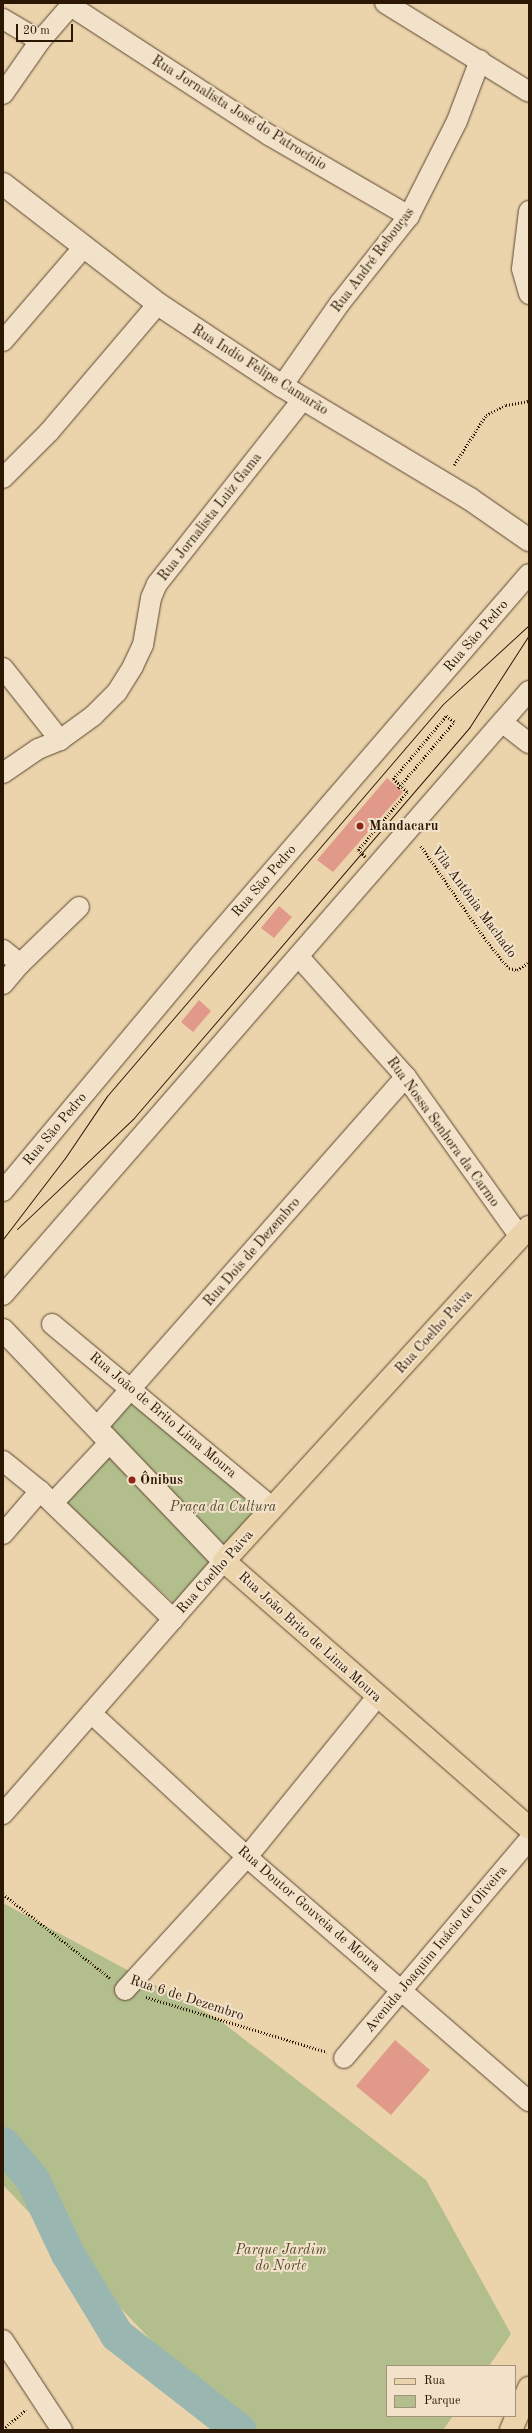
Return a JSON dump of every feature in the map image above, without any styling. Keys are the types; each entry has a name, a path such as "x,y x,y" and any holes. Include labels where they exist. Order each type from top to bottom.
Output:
{"main road":[{"name":"Rua Coelho Paiva","path":"224,1561 526,1238"},
{"name":"Rua João Brito de Lima Moura","path":"224,1561 377,1697 529,1828"},
{"path":"511,2430 529,2388"}],"street":[{"path":"385,3 409,10 480,60 529,92"},
{"path":"3,94 40,41 72,4"},
{"name":"Rua Jornalista José do Patrocínio","path":"72,4 269,135 409,216"},
{"path":"3,19 40,41"},
{"name":"Rua André Rebouças","path":"282,386 340,303 409,216 457,121 480,60"},
{"name":"Rua Indio Felipe Camarão","path":"3,184 83,248 158,304 282,386 443,483 529,540"},
{"path":"529,211 522,269 529,294"},
{"path":"3,341 83,248"},
{"path":"3,478 49,432 158,304"},
{"name":"Rua Jornalista Luiz Gama","path":"3,774 38,749 60,740 93,716 117,692 133,666 143,644 151,598 157,584 303,399"},
{"name":"Rua São Pedro","path":"3,1191 200,955 529,574"},
{"path":"3,668 60,740"},
{"path":"3,1295 299,957 529,691"},
{"path":"502,723 529,743"},
{"path":"3,984 20,964 79,907"},
{"path":"3,950 20,964"},
{"name":"Rua Nossa Senhora da Carmo","path":"299,957 406,1077 526,1238"},
{"name":"Rua Dois de Dezembro","path":"3,1534 46,1497 103,1435 131,1388 406,1077"},
{"name":"Rua João de Brito Lima Moura","path":"52,1324 131,1388 273,1508"},
{"name":"Rua João Brito de Lima Moura","path":"3,1330 224,1561"},
{"path":"3,1461 46,1497 173,1618"},
{"name":"Rua Coelho Paiva","path":"3,1814 224,1561"},
{"path":"125,1990 247,1857 377,1697"},
{"name":"Rua Doutor Gouveia de Moura","path":"91,1713 247,1857 401,1988 529,2101"},
{"name":"Avenida Joaquim Inácio de Oliveira","path":"344,2058 401,1988 529,1840"},
{"path":"3,2340 62,2430"}],"path":[{"path":"443,483 486,415 506,405 529,400"},
{"path":"366,857 358,850 407,792 403,787 398,783 393,779 446,716 454,722 403,782 398,788"},
{"name":"Vila Antônia Machado","path":"409,829 466,912 509,968 516,970 529,962"},
{"name":"Rua 6 de Dezembro","path":"3,1894 125,1990 344,2058"},
{"path":"3,2429 40,2398"}],"green space":[{"name":"Praça da Cultura","path":"136,1398 264,1509 225,1546 106,1429"},
{"name":"Praça da Cultura","path":"100,1447 212,1561 176,1605 55,1494"},
{"name":"Parque Jardim do Norte","path":"3,1903 218,2019 426,2180 511,2334 490,2365 386,2365 386,2417 452,2417 443,2430 237,2430 3,2185"}],"building":[{"name":"Mandacaru","path":"387,778 403,792 333,872 317,860"},
{"path":"279,906 292,917 274,938 261,928"},
{"path":"199,1000 211,1011 193,1032 181,1022"},
{"path":"395,2040 430,2070 391,2115 356,2086"}],"waterway":[{"path":"3,2144 33,2180 68,2254 117,2335 239,2430"}],"tram line":[{"path":"3,1239 65,1158 107,1096 443,704 529,625"},
{"path":"17,1229 133,1119 469,728 529,635"}],"place":[{"name":"Mandacaru","path":"360,826"},
{"name":"Ônibus","path":"132,1480"}]}
